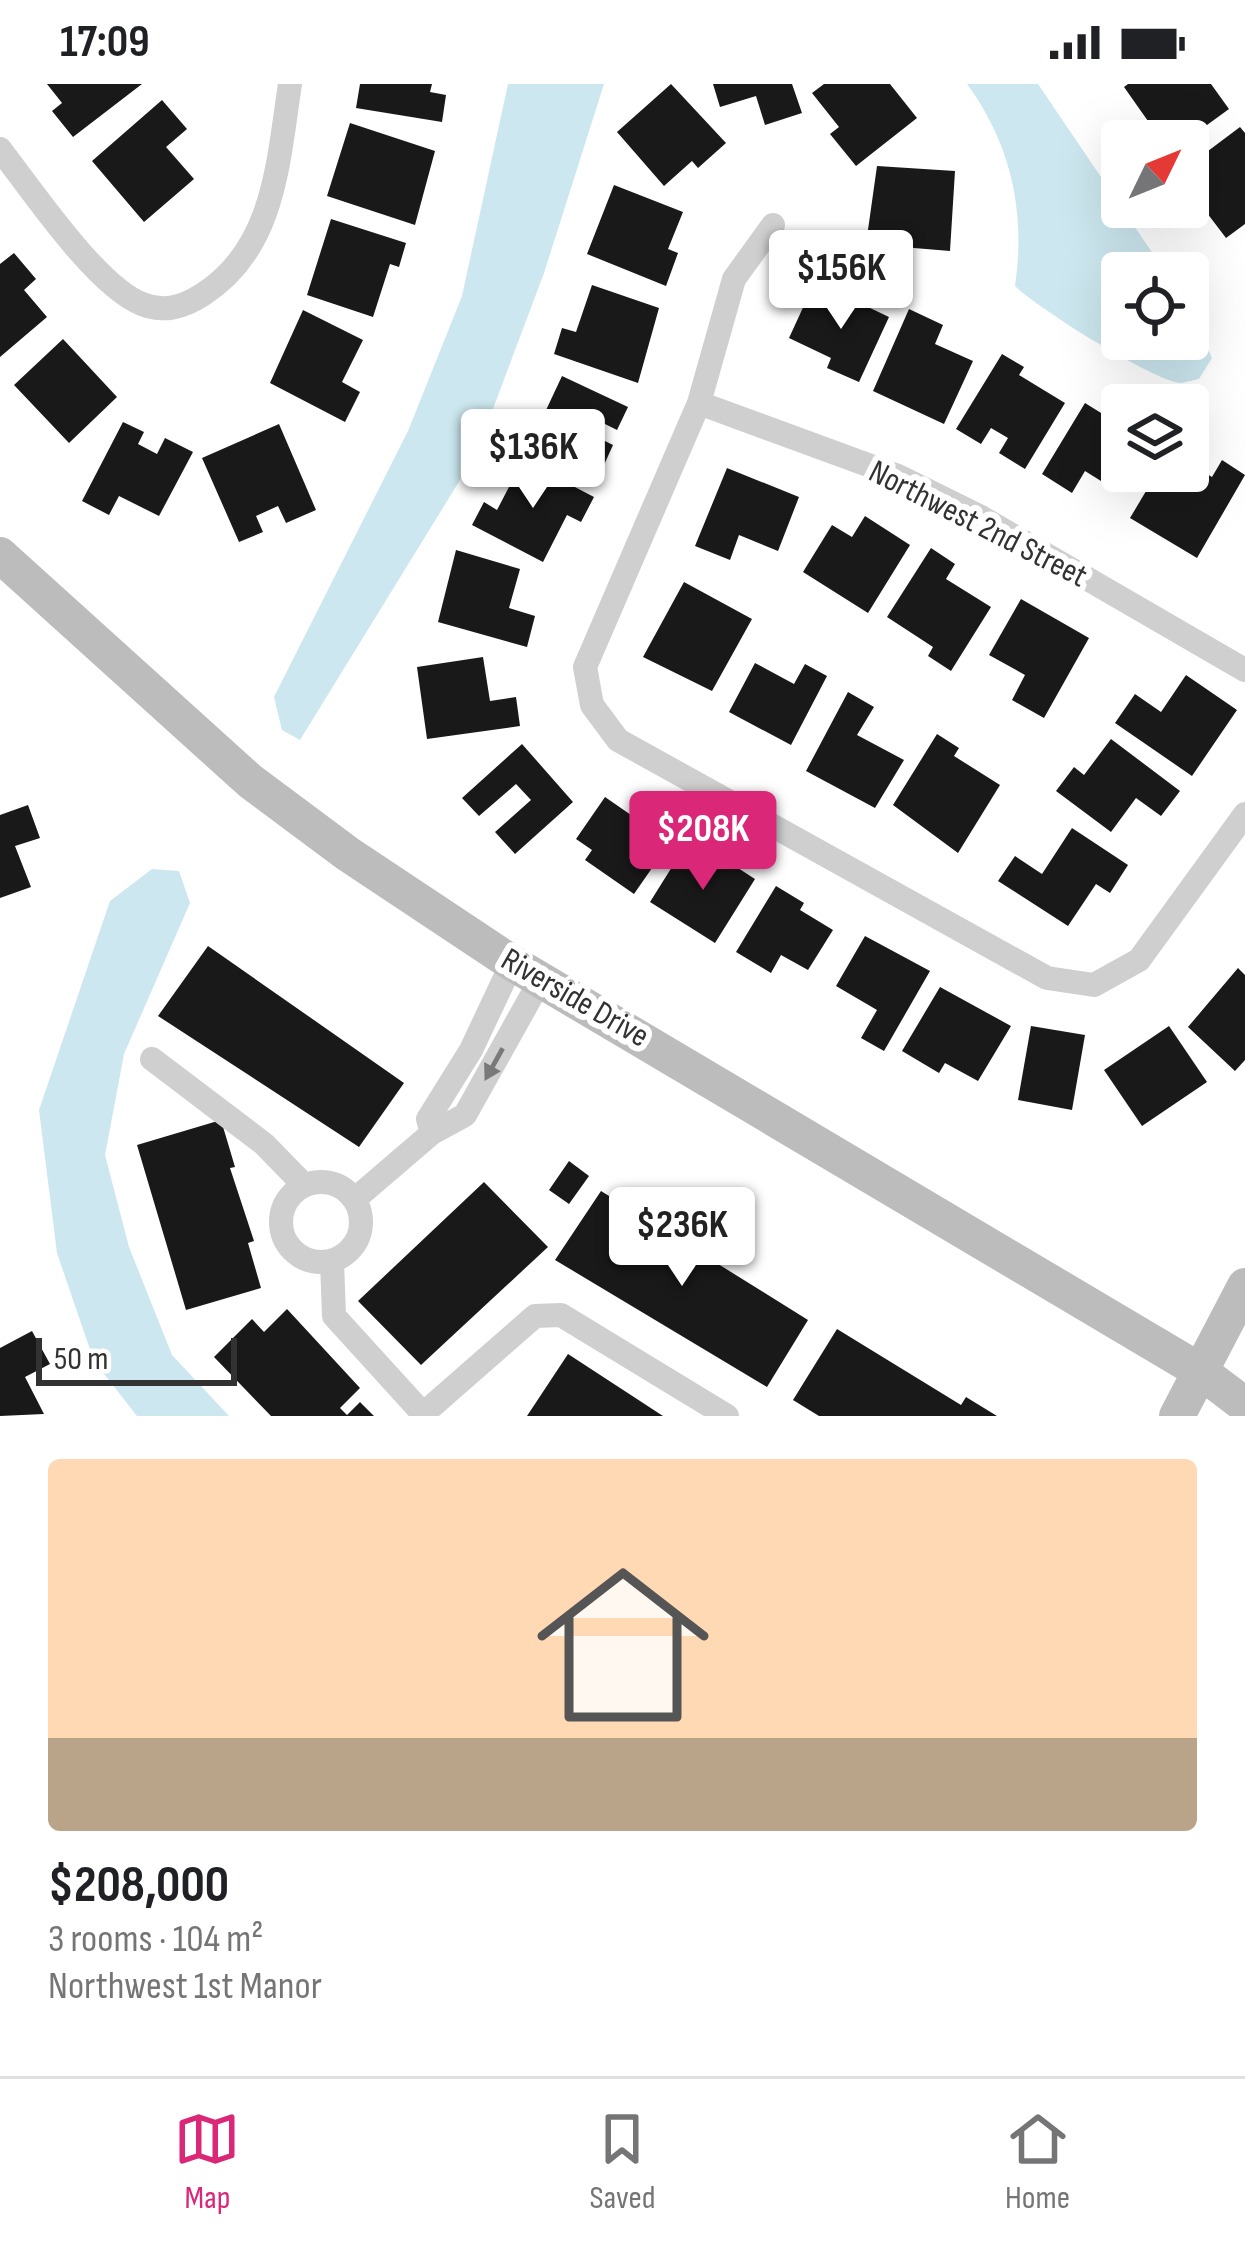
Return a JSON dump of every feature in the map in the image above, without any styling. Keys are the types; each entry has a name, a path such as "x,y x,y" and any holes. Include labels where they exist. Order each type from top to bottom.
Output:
{"street":[{"path":"0,149 82,254 141,304 180,309 221,283 256,241 273,193 290,84"},
{"path":"773,225 734,279 699,403 585,667 592,705 618,740 1047,978 1094,985 1139,960 1245,814"},
{"name":"Northwest 2nd Street","path":"699,403 898,476 979,516 1245,670"},
{"name":"Riverside Drive","path":"0,556 250,781 348,854 527,971 1200,1371 1245,1406"},
{"path":"355,1199 391,1174 432,1133 428,1119 527,971"},
{"path":"152,1059 264,1144 304,1185"},
{"path":"326,1181 355,1199 359,1236 332,1261 306,1259 286,1242 281,1216 293,1192 304,1185 326,1181"},
{"path":"332,1261 334,1316 424,1415 535,1316 561,1315 727,1416"},
{"path":"1177,1416 1245,1286"},
{"path":"1200,1371 1245,1370"}],"water":[{"path":"508,84 604,84 544,273 476,454 300,740 282,730 274,697 408,431 462,296"},
{"path":"967,84 1038,84 1101,177 1101,228 1136,228 1152,252 1101,252 1101,344 1015,286 1018,232 1012,180 982,107"},
{"path":"1209,351 1212,358 1199,379 1181,383 1128,360 1209,360"},
{"path":"152,869 179,871 190,903 124,1054 105,1155 129,1247 172,1355 229,1416 137,1416 94,1361 57,1253 39,1110 110,901"}],"building":[{"path":"47,84 142,84 73,137 52,111 62,103"},
{"path":"360,84 432,84 430,92 446,95 442,122 356,108"},
{"path":"671,84 726,143 698,168 692,161 664,186 617,132"},
{"path":"713,84 792,84 802,113 765,125 756,96 720,107"},
{"path":"824,84 890,84 917,118 856,166 830,134 839,127 812,93"},
{"path":"1211,84 1229,109 1209,124 1147,120 1124,87"},
{"path":"162,100 187,129 166,147 194,179 144,222 92,161"},
{"path":"350,123 435,151 415,225 327,196"},
{"path":"1240,127 1245,133 1245,224 1226,238 1209,216 1209,150"},
{"path":"877,166 955,171 950,251 866,244"},
{"path":"614,185 683,212 668,249 678,253 666,286 587,254"},
{"path":"331,219 406,243 399,267 390,264 373,317 307,295"},
{"path":"14,253 36,279 24,290 47,317 0,357 0,264"},
{"path":"592,285 659,308 638,383 554,354 562,328 576,332"},
{"path":"826,287 889,317 859,382 827,368 831,358 789,338 806,301 817,306"},
{"path":"909,309 943,325 935,344 973,361 944,424 873,391"},
{"path":"303,310 363,340 342,382 360,392 345,422 270,383"},
{"path":"63,339 117,397 69,443 14,385"},
{"path":"1002,354 1024,367 1019,375 1065,403 1025,469 999,453 1008,438 991,428 981,444 956,429"},
{"path":"562,376 628,407 617,430 603,423 597,437 613,445 599,476 516,437 525,416 540,423"},
{"path":"1085,403 1101,413 1101,481 1085,471 1072,493 1042,474"},
{"path":"123,422 144,432 138,444 157,454 165,438 193,452 159,516 119,496 109,515 82,501"},
{"path":"279,424 316,510 286,523 278,506 256,516 263,532 239,542 202,458"},
{"path":"523,460 594,497 581,522 567,515 543,562 472,525 484,502 497,510"},
{"path":"1222,460 1245,475 1197,558 1130,518 1145,492 1209,492"},
{"path":"727,468 799,497 778,551 739,535 730,560 695,546"},
{"path":"865,516 910,545 868,613 803,572 832,525 852,537"},
{"path":"931,548 955,564 946,579 991,607 951,671 928,656 933,647 887,617"},
{"path":"456,550 520,569 509,608 535,616 527,647 438,622"},
{"path":"684,582 752,619 712,691 643,657"},
{"path":"1021,599 1089,638 1044,718 1012,700 1025,675 989,655"},
{"path":"483,657 490,701 516,697 520,726 427,739 417,667"},
{"path":"755,663 794,684 805,664 827,676 791,745 729,712"},
{"path":"1186,675 1237,710 1192,776 1115,723 1135,694 1161,712"},
{"path":"848,692 874,707 857,735 904,760 875,808 806,771"},
{"path":"937,734 959,748 954,756 1000,785 958,853 893,805"},
{"path":"1111,739 1180,791 1161,816 1136,798 1111,832 1056,791 1074,767 1084,775"},
{"path":"522,744 573,802 515,854 495,832 531,800 516,784 479,816 462,798"},
{"path":"605,797 670,842 634,894 585,860 592,850 576,839"},
{"path":"28,805 40,838 15,846 31,887 0,898 0,815"},
{"path":"1072,828 1128,865 1110,893 1096,884 1068,926 998,881 1015,856 1042,874"},
{"path":"682,851 704,865 713,852 755,879 715,943 650,902"},
{"path":"776,886 804,903 800,910 833,930 808,970 781,955 771,973 736,952"},
{"path":"865,936 930,971 884,1051 861,1038 877,1010 836,986"},
{"path":"208,946 404,1083 359,1147 158,1016"},
{"path":"1238,968 1245,975 1245,1060 1235,1071 1188,1027"},
{"path":"940,987 1011,1026 978,1081 945,1063 939,1073 902,1051"},
{"path":"1031,1026 1085,1035 1072,1110 1018,1100"},
{"path":"1169,1026 1207,1082 1142,1126 1104,1070"},
{"path":"221,1120 235,1167 230,1168 254,1241 248,1243 261,1288 186,1310 137,1145"},
{"path":"569,1161 589,1176 569,1204 549,1190"},
{"path":"484,1182 548,1247 421,1365 358,1301"},
{"path":"601,1191 808,1320 767,1387 555,1260"},
{"path":"287,1309 360,1388 340,1408 347,1415 360,1402 374,1416 271,1416 214,1357 252,1319 264,1332"},
{"path":"837,1329 961,1405 966,1397 997,1416 819,1416 793,1400"},
{"path":"32,1331 50,1364 25,1377 44,1414 0,1416 0,1348"},
{"path":"568,1354 663,1416 527,1416"}]}
